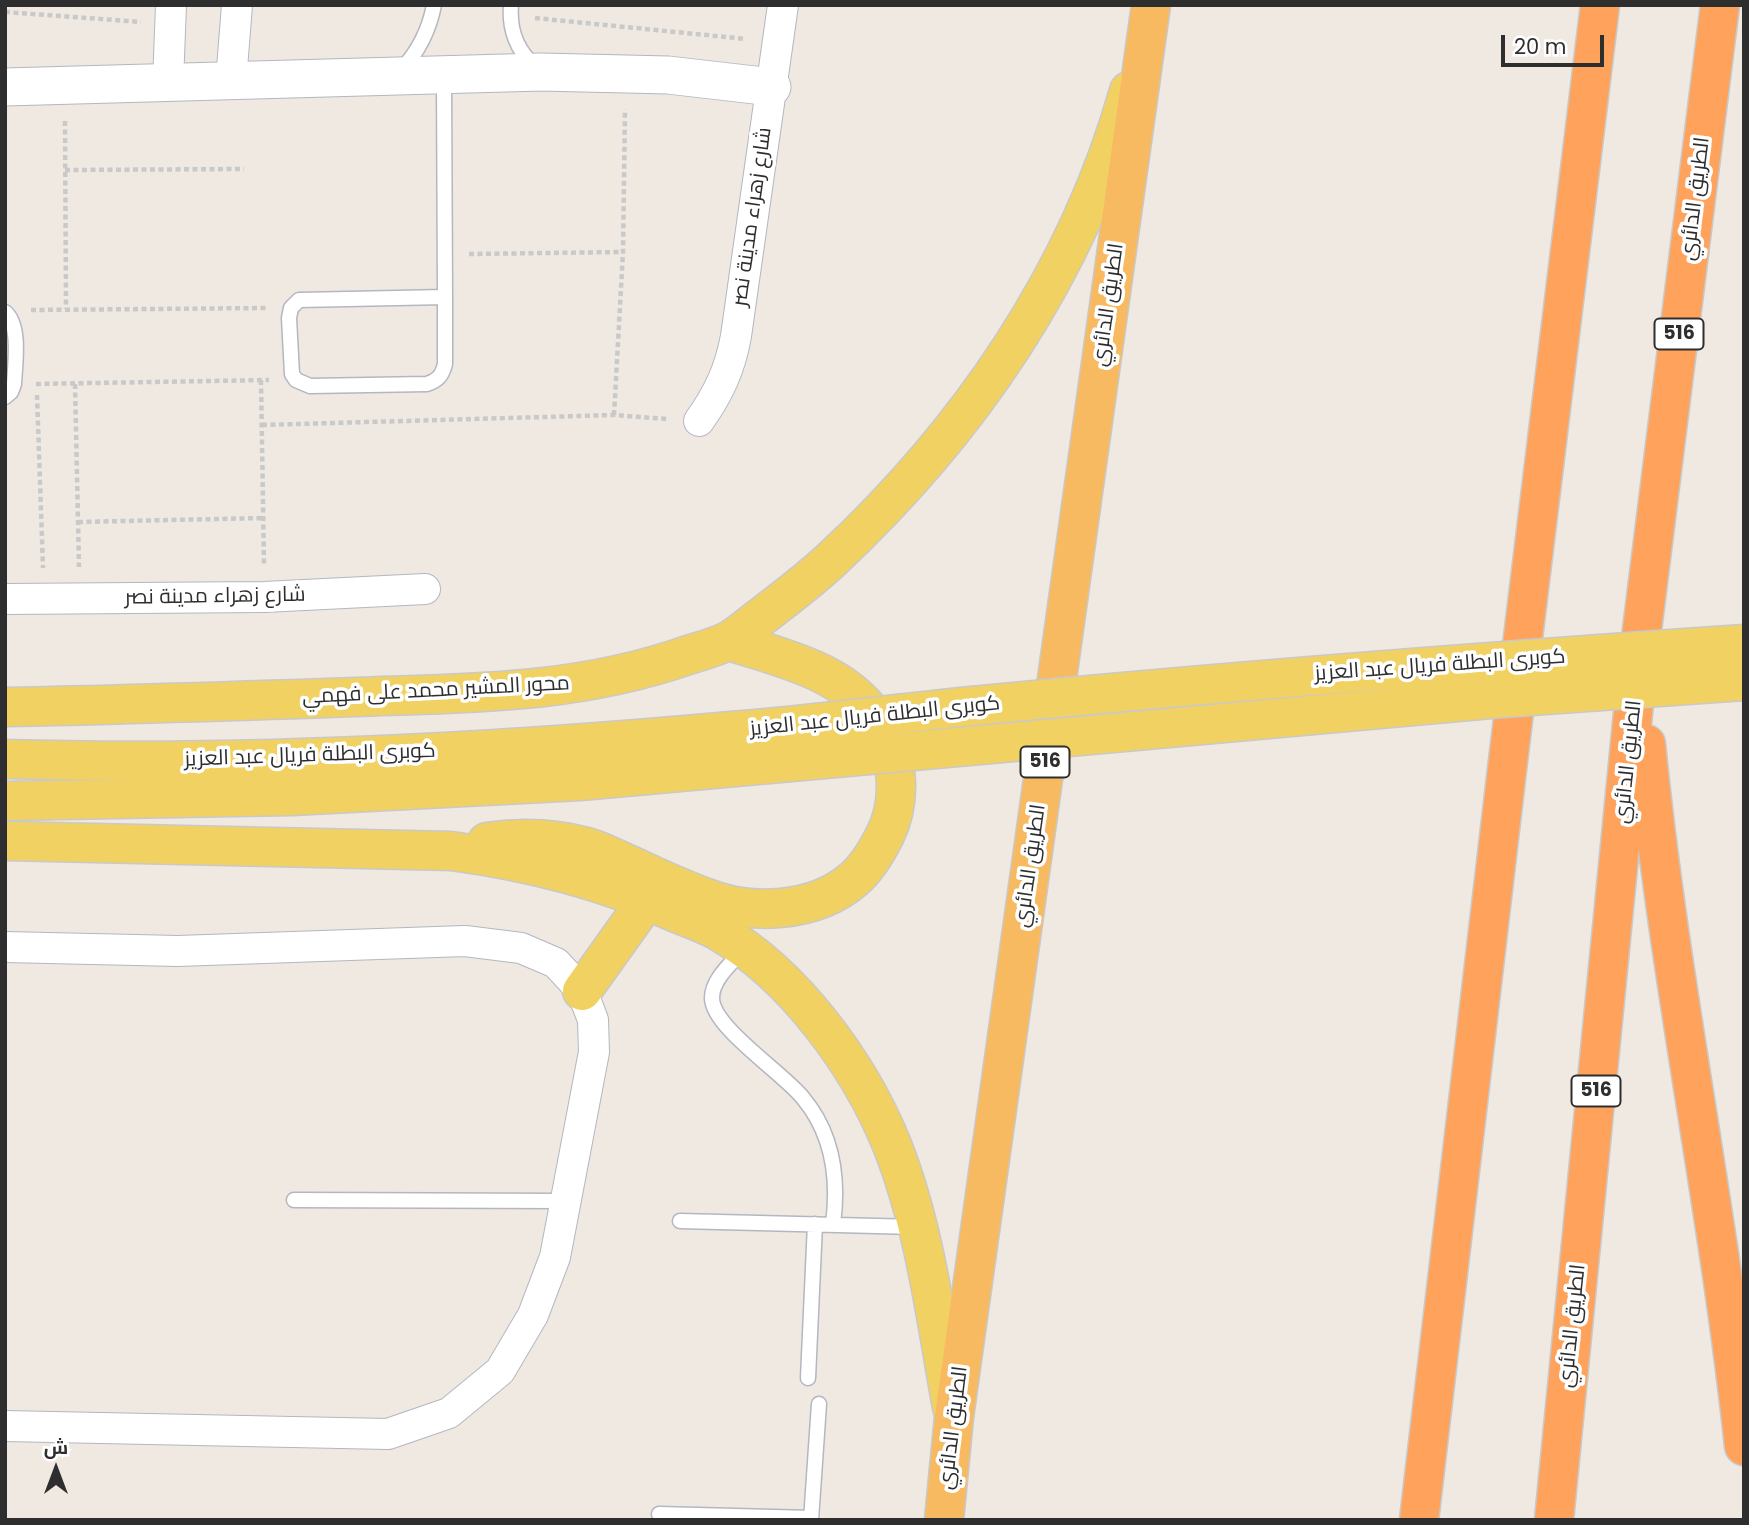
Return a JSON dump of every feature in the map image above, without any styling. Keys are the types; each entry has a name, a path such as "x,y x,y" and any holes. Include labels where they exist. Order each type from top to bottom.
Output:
{"highway":[{"path":"1419,1520 1600,5"},
{"name":"الطريق الدائري","path":"1554,1520 1638,662 1720,5"},
{"name":"الطريق الدائري","path":"944,1520 954,1417 1149,15"},
{"name":"516","path":"1638,662 1670,936 1744,1446"}],"main road":[{"name":"محور المشير محمد على فهمي","path":"5,706 264,701 540,689 611,678 669,662 730,640 806,583 876,518 940,448 996,372 1046,290 1088,206 1122,117 1149,15"},
{"path":"451,851 490,842 556,840 589,847 706,898 736,906 767,909 828,897 854,878 875,855 890,826 896,794 894,762 884,732 866,705 842,683 813,669 730,640"},
{"name":"كوبرى البطلة فريال عبد العزيز","path":"5,759 232,760 568,745 1216,684 1744,644"},
{"name":"كوبرى البطلة فريال عبد العزيز","path":"5,801 292,796 580,781 1489,699 1744,681"},
{"path":"5,841 451,851 490,856 594,881 717,930 744,948 774,974 822,1025 861,1082 892,1145 918,1227 954,1417"},
{"path":"582,991 647,900"}],"street":[{"path":"231,81 237,5"},
{"name":"شارع زهراء مدينة نصر","path":"699,421 718,395 730,367 783,5"},
{"path":"168,83 170,15"},
{"path":"5,87 541,72 668,75 772,87"},
{"name":"شارع زهراء مدينة نصر","path":"5,599 264,597 425,589"},
{"path":"5,947 178,951 465,941 521,948 556,963 582,991 593,1020 594,1052 555,1257 533,1315 500,1371 449,1412 388,1434 5,1426"}],"lane":[{"path":"395,76 414,57 426,34 434,5"},
{"path":"511,10 514,37 524,57 541,72"},
{"path":"444,75 445,254 445,297 445,365 442,374 436,381 427,384 310,386 296,380 291,366 291,308 299,300 445,297"},
{"path":"5,312 11,317 15,327 14,384 5,397"},
{"path":"744,948 716,983 712,992 714,1010 730,1031 790,1083 818,1121 828,1142 835,1169 833,1224"},
{"path":"294,1200 566,1201"},
{"path":"680,1221 918,1227"},
{"path":"808,1378 815,1224"},
{"path":"659,1514 811,1519 819,1404"}],"path":[{"path":"511,10 778,42"},
{"path":"5,12 170,15"},
{"path":"614,415 622,252 626,74"},
{"path":"65,85 66,309"},
{"path":"65,170 244,169"},
{"path":"445,254 622,252"},
{"path":"30,310 291,308"},
{"path":"261,380 264,597"},
{"path":"14,384 296,380"},
{"path":"75,383 80,600"},
{"path":"37,384 44,600"},
{"path":"262,425 614,415 699,421"},
{"path":"78,522 263,518"}]}
